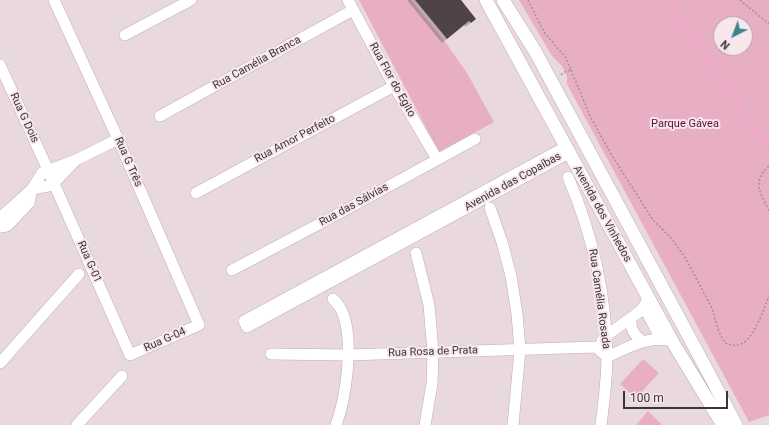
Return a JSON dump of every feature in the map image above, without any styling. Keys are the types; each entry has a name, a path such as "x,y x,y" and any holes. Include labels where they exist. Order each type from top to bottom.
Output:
{"main road":[{"name":"Avenida dos Vinhedos","path":"503,0 535,51 736,425"},
{"name":"Avenida dos Vinhedos","path":"487,1 620,245 646,303 666,340 724,425"},
{"path":"487,1 521,42 547,89 552,84"},
{"path":"620,245 631,245 651,280 690,339"}],"street":[{"name":"Rua G Três","path":"54,0 118,139 199,325"},
{"path":"125,35 190,0"},
{"name":"Rua Flor do Egito","path":"351,5 394,86 437,159"},
{"name":"Rua Camélia Branca","path":"160,116 351,5"},
{"name":"Rua G Dois","path":"0,65 48,170"},
{"name":"Rua Amor Perfeito","path":"196,193 394,86"},
{"path":"0,218 32,189 42,173 76,160 118,139"},
{"name":"Rua das Sálvías","path":"232,270 475,139"},
{"name":"Avenida das Copaíbas","path":"560,150 568,150 563,156 247,326 244,321 560,150"},
{"path":"32,189 48,186 76,160"},
{"name":"Rua G-01","path":"48,170 130,355"},
{"name":"Rua Camélia Rosada","path":"568,177 581,207 599,278 607,357 601,425"},
{"path":"0,227 6,226 29,203 32,189"},
{"path":"490,208 512,276 520,350 513,425"},
{"path":"416,253 429,305 433,352 432,384 425,425"},
{"path":"0,363 80,274"},
{"path":"333,299 344,315 348,355 344,400 336,425"},
{"path":"646,303 631,318 606,336 596,347 607,357 642,341 666,340"},
{"path":"631,318 632,329 637,337 642,341"},
{"name":"Rua G-04","path":"130,355 199,325"},
{"name":"Rua Rosa de Prata","path":"271,354 348,355 596,347"},
{"path":"77,425 122,376"}],"path":[{"path":"528,0 544,32 566,58 590,116 610,154 653,220 672,239 686,259 712,308 719,332 725,343 734,346 743,343 749,337 769,296"},
{"path":"740,0 769,24"},
{"path":"552,84 565,72 571,70"},
{"path":"769,166 760,177 758,184 769,211"}],"green space":[{"path":"359,0 411,0 446,43 467,73 494,122 439,152"},
{"name":"Parque Gávea","path":"519,0 769,0 769,415 749,422 567,84 567,76 562,66 552,56"},
{"path":"643,359 659,373 636,398 620,384"},
{"path":"648,411 661,424 636,425"}],"building":[{"path":"415,0 461,0 476,19 471,23 469,21 447,39"}],"waterway":[{"path":"668,0 687,32 722,76 744,114 769,148"}]}
